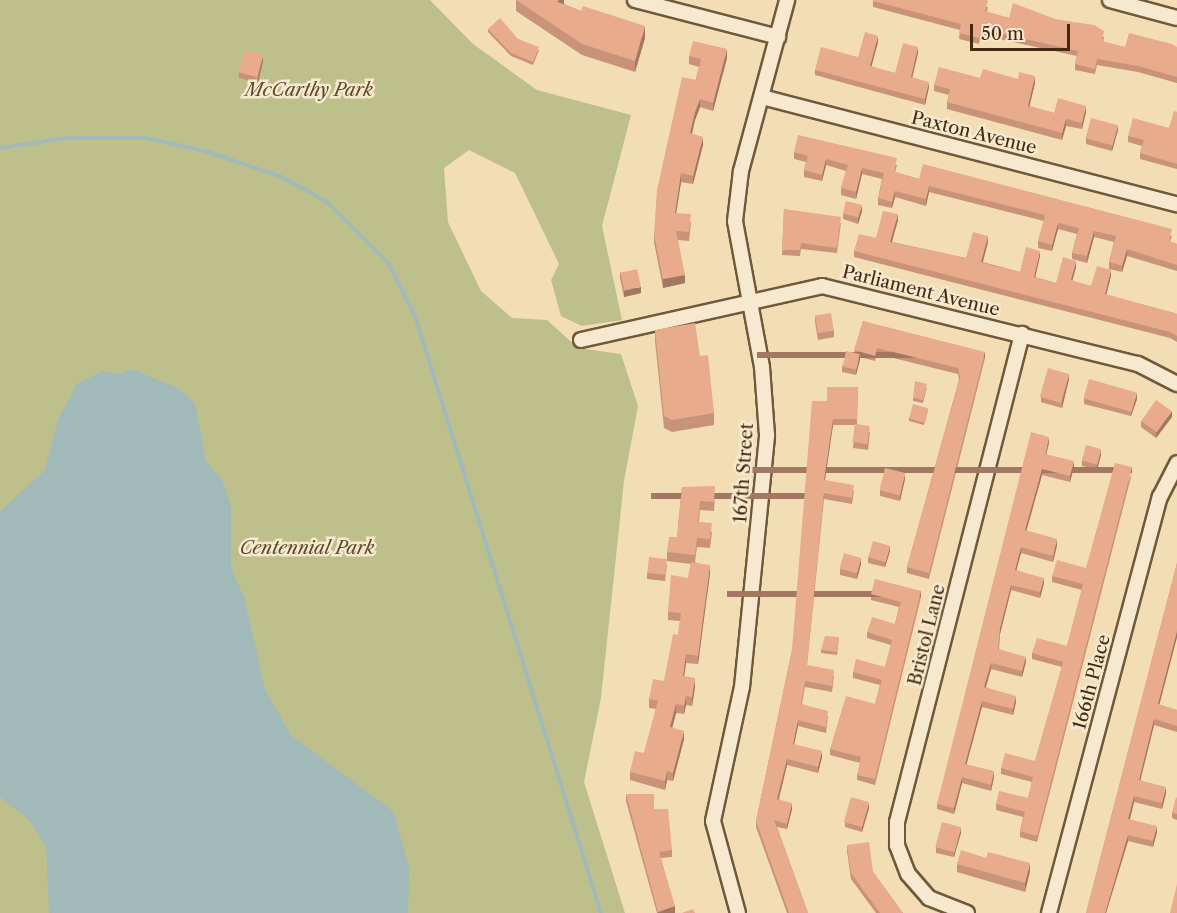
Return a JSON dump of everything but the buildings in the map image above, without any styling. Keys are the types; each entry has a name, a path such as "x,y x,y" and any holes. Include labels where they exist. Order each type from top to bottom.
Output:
{"street":[{"path":"635,0 778,37"},
{"name":"167th Street","path":"738,913 713,821 743,677 767,435 762,367 747,302 735,222 741,171 787,0"},
{"path":"1110,0 1177,18"},
{"name":"Paxton Avenue","path":"762,98 1177,204"},
{"name":"Parliament Avenue","path":"581,340 822,286 1138,364 1177,384"},
{"name":"Bristol Lane","path":"967,913 928,898 908,874 897,845 897,822 1022,334"},
{"name":"166th Place","path":"1049,913 1160,497 1177,463"}],"green space":[{"name":"Centennial Park","path":"0,0 430,0 473,44 537,90 631,115 602,226 622,320 582,326 561,316 551,280 559,264 515,173 469,150 444,168 448,222 481,291 512,318 547,320 578,348 621,354 638,406 624,481 601,698 584,782 625,913 0,913"}],"water":[{"path":"131,369 178,388 195,404 206,461 223,482 231,507 231,568 244,597 265,689 291,735 394,812 409,869 408,913 49,913 46,847 29,820 0,797 0,511 45,470 58,419 77,384 102,371 119,374"}],"waterway":[{"path":"0,148 67,138 146,138 205,151 282,177 327,202 389,264 415,316 601,913"}],"park label":[{"name":"McCarthy Park","path":"309,90"}]}
